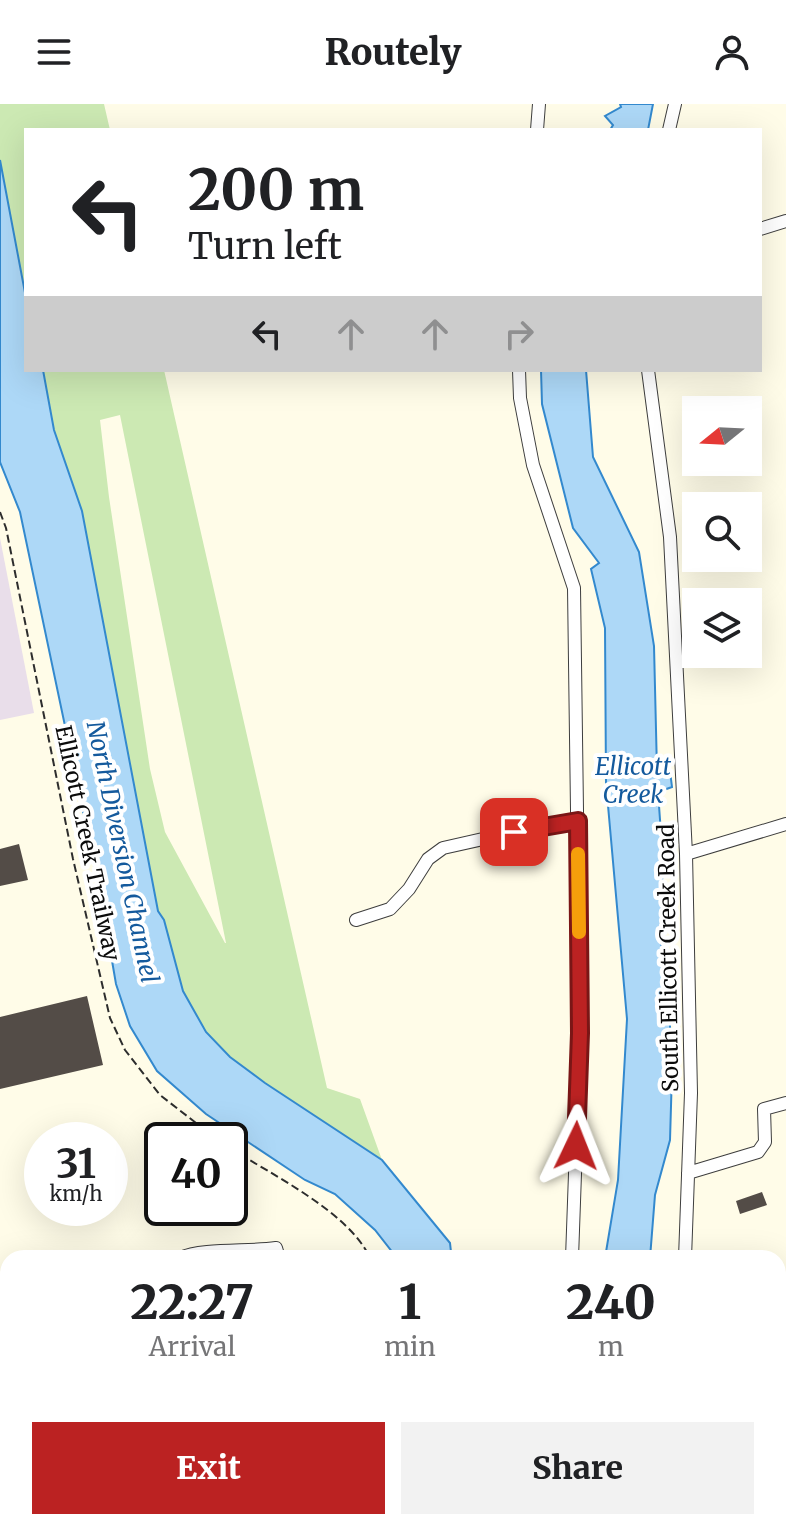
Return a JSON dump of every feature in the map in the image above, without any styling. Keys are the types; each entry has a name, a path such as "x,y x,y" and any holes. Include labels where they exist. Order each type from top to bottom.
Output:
{"street":[{"path":"537,128 539,104"},
{"path":"669,128 675,104"},
{"path":"762,228 786,221"},
{"path":"519,372 520,398 533,465 574,588 580,1033 572,1250"},
{"name":"South Ellicott Creek Road","path":"648,372 672,569 686,854 691,1093 685,1250"},
{"path":"356,920 390,909 409,889 428,859 443,848 578,821"},
{"path":"686,854 786,824"},
{"path":"688,1173 758,1152 765,1142 764,1109 786,1103"}],"path":[{"name":"Ellicott Creek Trailway","path":"0,512 6,528 73,859 110,1018 125,1050 160,1095 195,1122"},
{"path":"248,1159 320,1205 356,1235 365,1250"}],"shaded area":[{"path":"0,538 34,713 0,720"}],"green space":[{"path":"0,104 104,104 110,128 24,128 24,287 0,160"},
{"path":"43,372 164,372 327,1088 360,1099 382,1160 230,1057 206,1032 183,991 164,920 158,911 82,511 54,430","holes":["120,415 225,943 165,832 150,769 100,420"]}],"water":[{"path":"620,104 653,104 648,128 611,128 613,125 605,116 621,107"},
{"name":"North Diversion Channel","path":"0,160 24,287 24,372 43,372 54,430 82,511 158,911 164,920 183,991 206,1032 230,1057 382,1160 450,1243 451,1250 391,1250 375,1230 335,1194 305,1180 248,1142 248,1122 218,1122 206,1114 157,1071 130,1026 116,984 101,897 20,512 0,462"},
{"name":"Ellicott Creek","path":"541,372 586,372 593,457 639,552 654,646 657,771 670,771 672,787 658,792 663,861 660,938 668,981 672,1072 670,1140 655,1195 651,1250 606,1250 618,1180 627,1019 606,783 605,628 591,569 599,563 573,528 542,404"}],"building":[{"path":"19,844 28,880 0,886 0,849"},
{"path":"87,996 103,1065 0,1089 0,1017"},
{"path":"762,1192 767,1205 740,1214 736,1201"}],"slow traffic":[{"path":"578,854 579,932"}],"route":[{"path":"514,832 578,821 580,1033 576,1146"}]}
